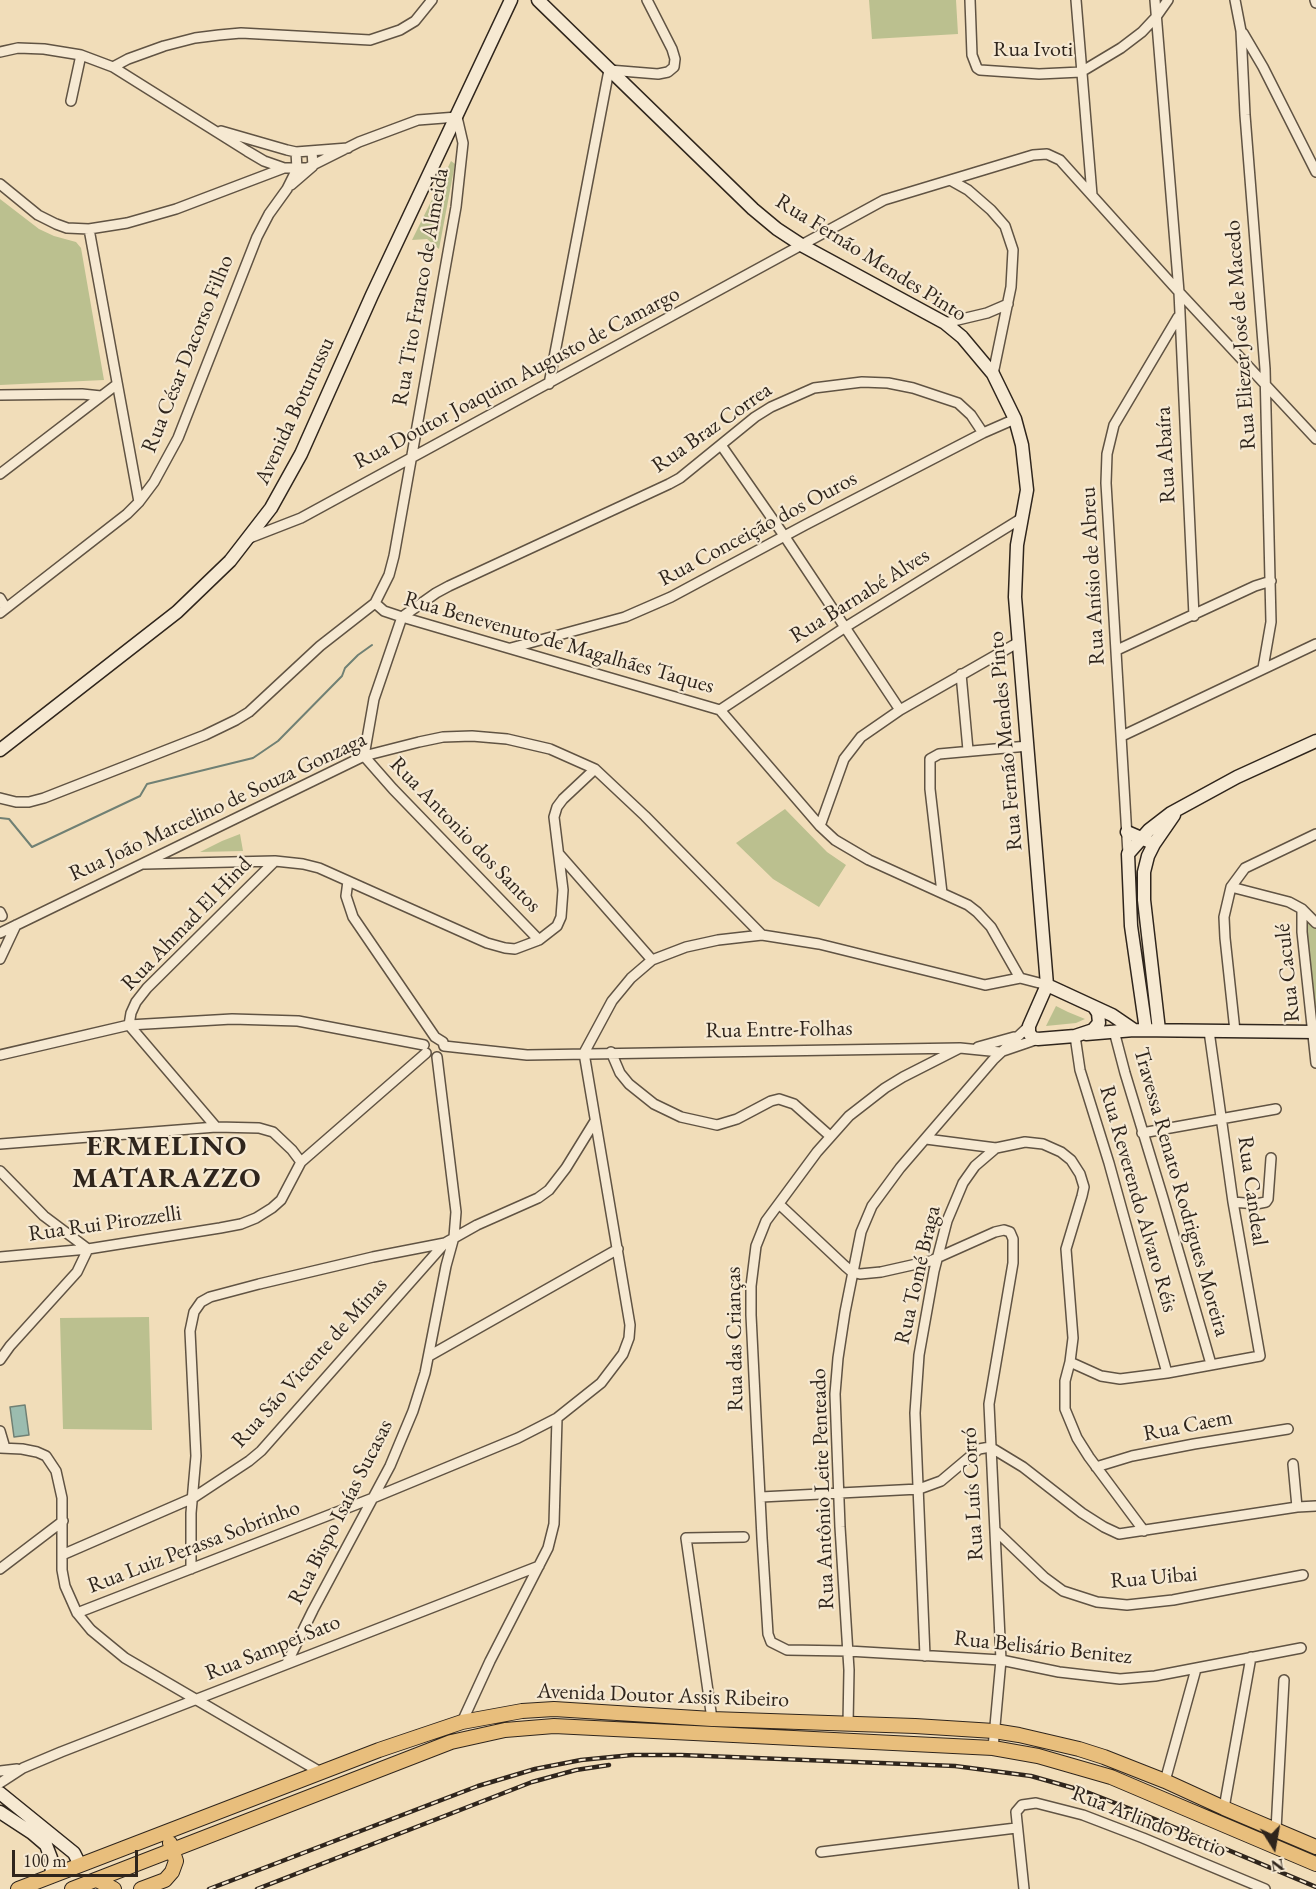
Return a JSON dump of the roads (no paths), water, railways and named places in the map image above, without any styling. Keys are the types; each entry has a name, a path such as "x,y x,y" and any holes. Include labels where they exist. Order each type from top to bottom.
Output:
{"main road":[{"name":"Avenida Doutor Assis Ribeiro","path":"18,1889 379,1750 462,1722 554,1709 712,1719 994,1731 1069,1746 1114,1761 1166,1780 1224,1809 1316,1847"},
{"name":"Avenida Doutor Assis Ribeiro","path":"72,1889 451,1743 505,1730 554,1726 993,1748"},
{"path":"993,1748 1048,1759 1111,1777 1316,1864"},
{"path":"1111,1777 1110,1766 1114,1761"},
{"path":"141,1889 168,1878 175,1864 165,1833"},
{"path":"64,1889 75,1876 80,1865"},
{"path":"97,1880 114,1889"}],"street":[{"path":"113,67 143,52 195,38 219,35 242,33 353,41 370,40 400,30 415,21 432,0"},
{"name":"Avenida Boturussu","path":"0,750 177,612 213,579 276,501 301,454 372,295 511,0"},
{"name":"Rua Fernão Mendes Pinto","path":"538,0 753,209 777,229 803,246 945,323 962,337 993,374 1015,419 1022,445 1027,490 1015,565 1015,597 1047,985"},
{"path":"549,384 609,70 658,74 668,72 674,67 675,59 672,50 647,0"},
{"name":"Rua Ivoti","path":"970,0 972,55 975,65 980,70 1039,74 1081,72 1121,48 1142,32 1168,0"},
{"path":"1076,0 1092,195 1316,439"},
{"path":"1155,0 1179,292"},
{"name":"Rua Eliezer José de Macedo","path":"1235,0 1241,31 1245,116 1266,384 1271,622 1263,668"},
{"path":"1241,31 1263,67 1315,167"},
{"path":"0,52 18,48 44,49 81,55 113,67 247,152 270,164 284,168 297,169 312,166 359,142 418,120 457,117"},
{"path":"71,101 81,55"},
{"name":"Rua Tito Franco de Almeida","path":"375,603 389,575 394,556 413,457 462,166 463,143 457,117"},
{"path":"210,128 278,149 296,152 350,148"},
{"path":"262,177 278,149"},
{"path":"312,151 312,166"},
{"path":"296,152 297,169"},
{"name":"Rua Doutor Joaquim Augusto de Camargo","path":"247,539 301,518 884,200 1011,160 1047,154 1060,160 1092,195"},
{"name":"Rua César Dacorso Filho","path":"287,189 312,166"},
{"path":"0,184 38,215 56,224 76,229 89,229 148,218 284,168"},
{"name":"Rua César Dacorso Filho","path":"3,610 139,502 159,473 178,438 257,237 297,169"},
{"path":"952,180 980,200 1005,226 1013,250 1013,270 1008,304 993,374"},
{"path":"89,229 139,502"},
{"name":"Rua Abaíra","path":"1179,292 1194,615"},
{"path":"945,323 987,313 1008,304"},
{"name":"Rua Anísio de Abreu","path":"1128,854 1106,483 1110,438 1114,425 1179,315"},
{"name":"Rua Braz Correa","path":"402,617 449,586 669,484 722,446 756,417 794,395 814,388 862,382 899,385 958,404 971,415 983,433"},
{"path":"0,474 117,385"},
{"path":"0,396 51,394 101,396"},
{"name":"Rua Conceição dos Ouros","path":"509,649 602,624 646,609 983,433 1015,419"},
{"path":"722,446 900,710"},
{"name":"Rua Barnabé Alves","path":"720,710 844,628 1022,518"},
{"path":"1117,650 1271,580"},
{"path":"0,598 3,610"},
{"path":"0,798 29,802 44,798 205,735 236,720 249,712 320,646 375,603"},
{"name":"Rua Benevenuto de Magalhães Taques","path":"375,603 384,611 402,617 720,710 820,826 849,850 968,905 986,919 1020,978"},
{"path":"364,756 374,699 402,617"},
{"path":"820,826 844,759 861,737 900,710 1019,642"},
{"path":"1122,736 1316,644"},
{"path":"961,674 968,750"},
{"name":"Rua João Marcelino de Souza Gonzaga","path":"0,933 364,756 418,741 472,736 507,739 550,749 595,769 645,816 762,935"},
{"path":"1146,1030 1131,926 1128,854 1161,820 1178,809 1237,777 1316,741"},
{"path":"942,893 928,765 930,759 935,755 968,750 1028,746"},
{"name":"Rua Antonio dos Santos","path":"364,756 539,940"},
{"path":"141,864 275,861 303,864 348,881 496,946 515,949 539,940 557,926 561,917 563,890 554,817 563,799 595,769"},
{"path":"1146,1030 1144,872 1154,844 1178,809"},
{"path":"1127,832 1154,844"},
{"path":"1235,1031 1224,917 1231,887 1245,868 1316,834"},
{"path":"559,854 652,960"},
{"name":"Rua Ahmad El Hind","path":"216,1127 129,1025 131,1013 147,988 275,861"},
{"path":"0,1055 129,1025 195,1020 266,1019 298,1021 425,1049 436,1057 444,1051 444,1046 439,1038 435,1037 352,917 346,896 348,881"},
{"path":"1231,887 1280,899 1302,909 1316,923"},
{"name":"Rua Caculé","path":"1302,909 1302,932 1315,1032 1316,1064"},
{"path":"0,959 16,925"},
{"path":"584,1053 612,1001 631,978 652,960 686,947 718,940 762,935 819,944 985,985 1020,978 1047,985 1146,1030"},
{"path":"1038,1040 1030,1036 1028,1030 1047,985"},
{"path":"1075,1036 1097,1026 1099,1018 1094,1007"},
{"name":"Rua Antônio Leite Penteado","path":"848,1724 848,1651 835,1394 838,1358 861,1232 872,1206 900,1168 1000,1052 1029,1026"},
{"path":"1000,1052 1038,1040 1114,1031 1315,1032"},
{"name":"Travessa Renato Rodrigues Moreira","path":"1114,1031 1211,1364"},
{"name":"Rua Candeal","path":"1209,1031 1233,1202 1260,1356 1211,1364"},
{"name":"Rua Reverendo Alvaro Réis","path":"1075,1036 1080,1070 1109,1163 1167,1373"},
{"path":"0,1144 216,1127 259,1128 273,1132 301,1162 425,1049 427,1040 435,1037"},
{"name":"Rua Entre-Folhas","path":"975,1048 1016,1037"},
{"name":"Rua Entre-Folhas","path":"444,1046 527,1055 960,1048 1000,1052"},
{"name":"Rua das Crianças","path":"778,1647 771,1642 768,1634 754,1401 751,1286 759,1236 779,1204 830,1136 849,1116 885,1088 960,1048"},
{"path":"611,1052 620,1073 629,1083 654,1104 681,1118 717,1125 737,1119 779,1099 794,1104 830,1136"},
{"name":"Rua Luiz Perassa Sobrinho","path":"77,1613 373,1498 518,1438 557,1418 601,1383 619,1361 626,1347 629,1338 629,1315 584,1053"},
{"name":"Rua Bispo Isaías Sucasas","path":"287,1663 390,1466 409,1419 429,1356 446,1266 455,1200 436,1057"},
{"path":"1143,1133 1276,1109"},
{"path":"191,1569 195,1456 190,1331 194,1312 201,1302 259,1284 449,1240 538,1198 549,1190 566,1168 595,1121"},
{"path":"926,1139 996,1148 1026,1142 1052,1147 1071,1160 1083,1180 1083,1196 1066,1249 1073,1338 1065,1381 1065,1408 1077,1438 1144,1531"},
{"name":"Rua Tomé Braga","path":"925,1656 915,1391 922,1335 947,1221 963,1183 975,1166 996,1148"},
{"path":"1233,1202 1256,1204 1266,1202 1271,1158"},
{"name":"Rua Rui Pirozzelli","path":"0,1257 88,1249 220,1228 256,1218 281,1200 301,1162"},
{"path":"0,1171 44,1216 88,1249 77,1272 9,1346 0,1359"},
{"path":"779,1204 852,1272 868,1274 881,1272 938,1257"},
{"name":"Rua Luís Corró","path":"938,1257 995,1232 1004,1230 1010,1232 1014,1239 1013,1263 990,1394 990,1447 1001,1660 993,1748"},
{"name":"Rua São Vicente de Minas","path":"62,1555 193,1498 239,1470 261,1451 449,1240"},
{"path":"429,1356 618,1249"},
{"path":"1070,1362 1109,1378 1132,1378 1211,1364"},
{"path":"462,1722 490,1661 548,1548 554,1524 557,1418"},
{"name":"Rua Caem","path":"1096,1467 1132,1456 1186,1445 1288,1429"},
{"path":"0,1431 3,1448 37,1452 52,1462 62,1498 62,1555 65,1586 77,1613 91,1630 125,1658 322,1773"},
{"path":"760,1497 919,1489 936,1484 972,1453 990,1447 1023,1467 1082,1513 1119,1534 1316,1506"},
{"path":"1293,1464 1297,1507"},
{"path":"1119,1534 1129,1524 1132,1517"},
{"path":"0,1569 63,1521"},
{"name":"Rua Uibai","path":"995,1530 1044,1577 1063,1591 1097,1602 1127,1605 1173,1600 1303,1575"},
{"path":"712,1719 686,1538 744,1537"},
{"name":"Rua Sampei Sato","path":"0,1783 23,1768 539,1566"},
{"name":"Rua Belisário Benitez","path":"778,1647 787,1650 848,1651 1001,1660 1059,1672 1120,1679 1196,1669 1301,1648"},
{"path":"1224,1809 1251,1657"},
{"path":"1166,1780 1196,1669"},
{"path":"1276,1830 1284,1680"},
{"name":"Rua Sampei Sato","path":"0,1771 23,1768"},
{"path":"0,1793 74,1853 80,1865"},
{"name":"Rua Arlindo Bettio","path":"1016,1828 1018,1808 1036,1803 1083,1815 1265,1889"},
{"path":"0,1812 46,1845 51,1858 51,1876"},
{"path":"821,1852 1016,1828 1024,1889"}],"waterway":[{"path":"0,818 9,819 32,847 140,796 147,784 253,758 278,741 342,676 345,668 372,645"}],"railway":[{"path":"209,1889 478,1786 535,1769 581,1760 632,1755 955,1766 1031,1776 1084,1791 1133,1810 1316,1887"},
{"path":"257,1889 532,1782 576,1770 609,1765"}],"district":[{"name":"ERMELINO MATARAZZO","path":"167,1163"}]}
